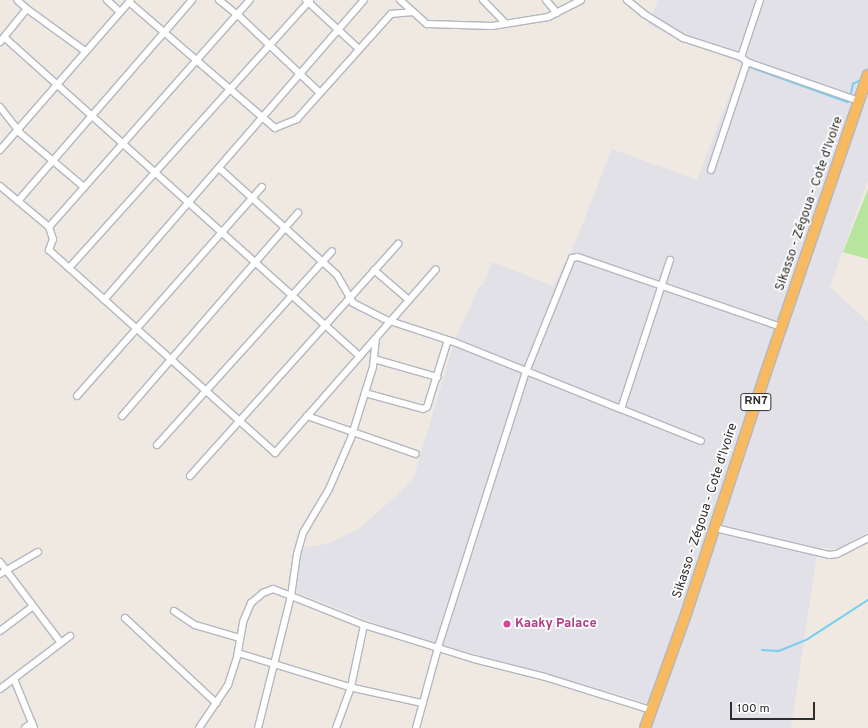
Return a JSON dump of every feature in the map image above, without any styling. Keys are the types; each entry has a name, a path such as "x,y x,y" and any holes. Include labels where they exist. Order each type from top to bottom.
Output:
{"highway":[{"name":"Sikasso - Zégoua - Cote d'Ivoire","path":"645,728 686,614 781,327 868,75"}],"street":[{"path":"18,0 27,9 85,51"},
{"path":"107,0 120,12"},
{"path":"18,201 192,0"},
{"path":"219,0 320,93"},
{"path":"49,227 250,0"},
{"path":"104,300 364,0"},
{"path":"400,0 426,24 492,26 548,17 581,0"},
{"path":"483,0 506,24"},
{"path":"546,0 557,13"},
{"path":"627,0 644,14 683,38 741,57 748,62 859,101"},
{"path":"741,57 760,0"},
{"path":"0,150 130,1 275,128 297,120 391,14 413,12"},
{"path":"69,268 308,1 338,31 359,49"},
{"path":"27,9 2,40 56,84 360,356"},
{"path":"711,170 748,62"},
{"path":"0,107 18,130 84,187"},
{"path":"219,168 337,275 353,303 390,321 448,340 701,441"},
{"path":"0,186 49,227 53,239 49,250 275,453 436,269"},
{"path":"77,396 262,187"},
{"path":"122,416 298,213"},
{"path":"190,476 398,244"},
{"path":"157,446 332,251"},
{"path":"416,728 438,648 526,372 572,258 578,257 781,327"},
{"path":"621,409 670,260"},
{"path":"374,270 409,300"},
{"path":"258,728 291,596 297,554 303,533 329,489 353,432 374,359 376,338"},
{"path":"365,393 423,409 429,405 448,340"},
{"path":"374,359 437,377"},
{"path":"307,416 416,454"},
{"path":"715,528 829,555 838,554 868,538"},
{"path":"0,574 38,552"},
{"path":"0,562 61,643"},
{"path":"199,728 228,685 238,653 242,622 251,603 263,593 273,589 364,625 438,648 545,677 651,710"},
{"path":"0,630 33,606"},
{"path":"174,611 195,625 240,638"},
{"path":"125,618 216,703"},
{"path":"336,728 351,687 364,625"},
{"path":"0,689 70,636"},
{"path":"238,653 351,687 422,703"},
{"path":"14,679 33,725 25,728"}],"shaded area":[{"path":"658,0 868,0 868,180 830,287 868,322 868,532 838,549 818,547 791,728 640,728 648,703 400,633 296,592 301,548 326,544 359,529 413,480 454,342 480,285 483,286 492,262 553,286 573,248 612,149 697,180 742,63 686,43 648,24"}],"green space":[{"path":"868,189 868,259 843,252"}],"waterway":[{"path":"750,67 848,102"},
{"path":"851,93 853,84 861,80"},
{"path":"762,650 779,651 808,639 868,600"}],"place":[{"name":"Kaaky Palace","path":"507,624"}]}
